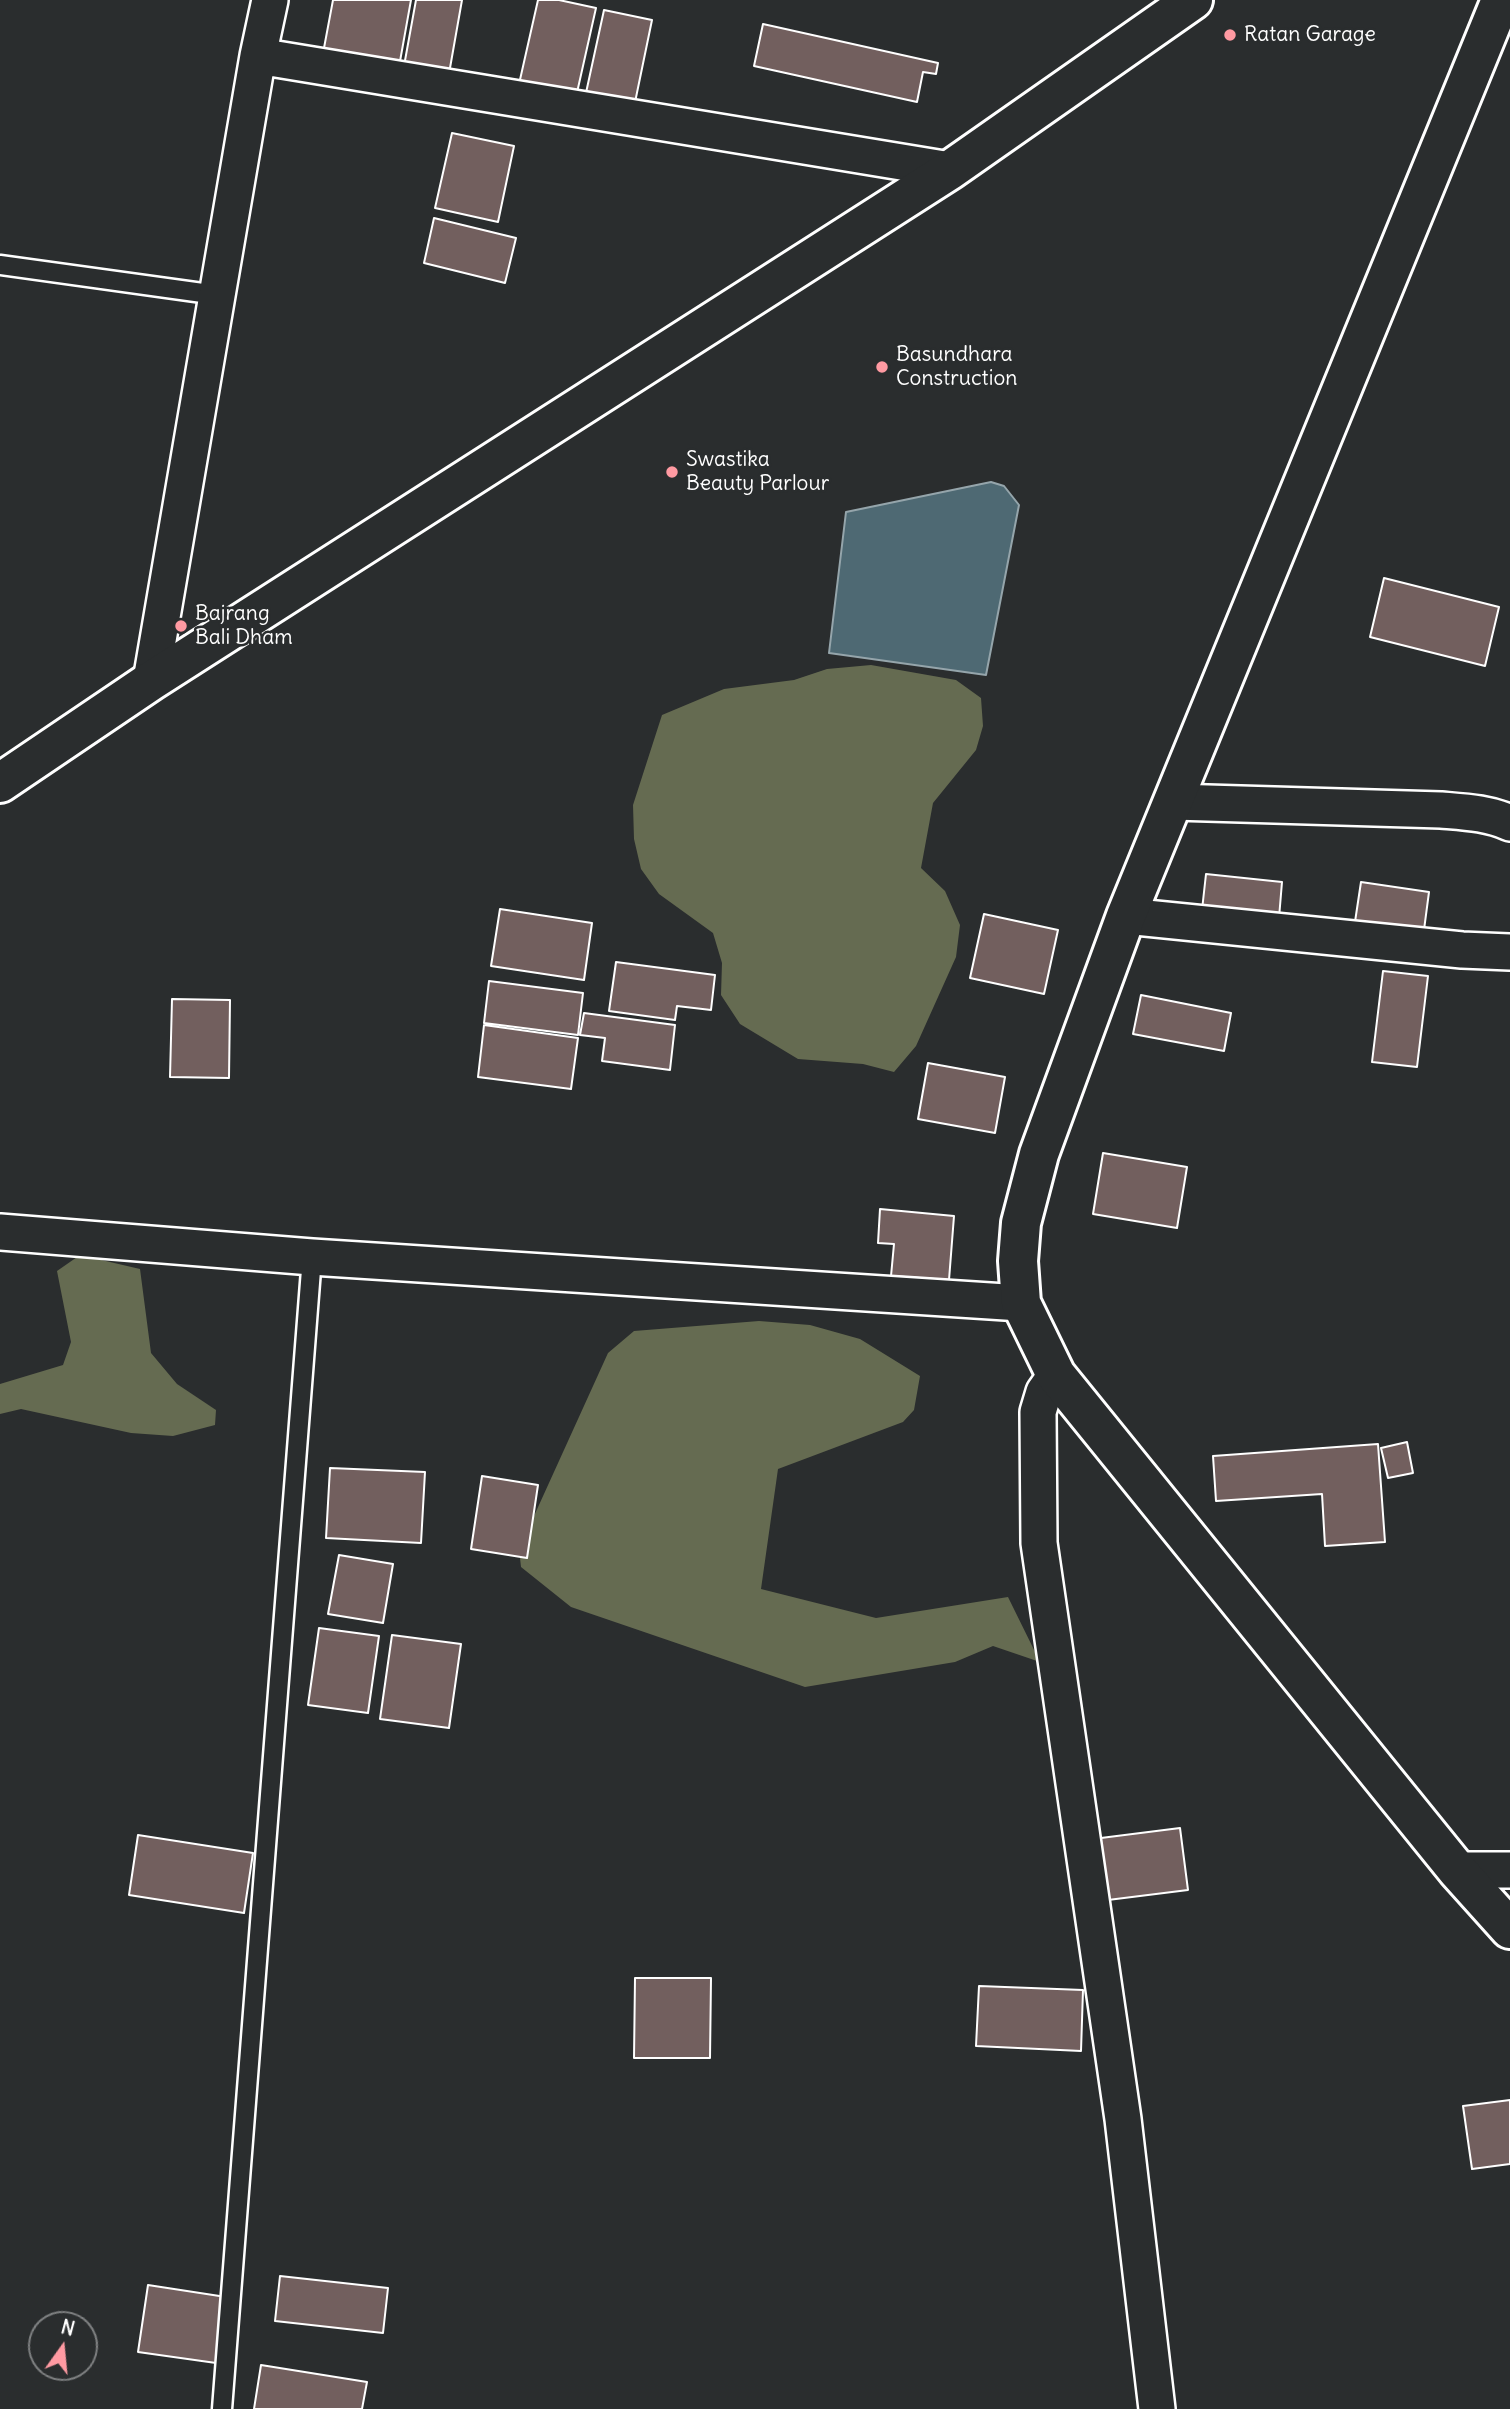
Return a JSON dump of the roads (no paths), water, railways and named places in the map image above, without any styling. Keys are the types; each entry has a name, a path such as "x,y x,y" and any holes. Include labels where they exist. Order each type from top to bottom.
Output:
{"street":[{"path":"151,681 258,56 270,0"},
{"path":"0,783 151,681 950,170 1193,0"},
{"path":"1501,0 1126,916 1039,1154 1021,1223 1018,1262 1021,1303 1056,1375 1457,1870 1510,1929"},
{"path":"258,56 950,170"},
{"path":"1174,802 1441,810 1477,813 1510,823"},
{"path":"1126,916 1510,952"},
{"path":"0,1232 312,1257 1021,1303"},
{"path":"1056,1375 1044,1392 1038,1412 1039,1543 1123,2119 1157,2409"},
{"path":"1457,1870 1510,1870"}],"lane":[{"path":"0,265 217,295"},
{"path":"222,2409 312,1257"}],"water":[{"path":"991,482 1004,486 1019,505 986,675 829,653 846,512"}],"place":[{"name":"Ratan Garage","path":"1230,35"},
{"name":"Basundhara Construction","path":"882,367"},
{"name":"Swastika Beauty Parlour","path":"672,472"},
{"name":"Bajrang Bali Dham","path":"181,626"}]}
